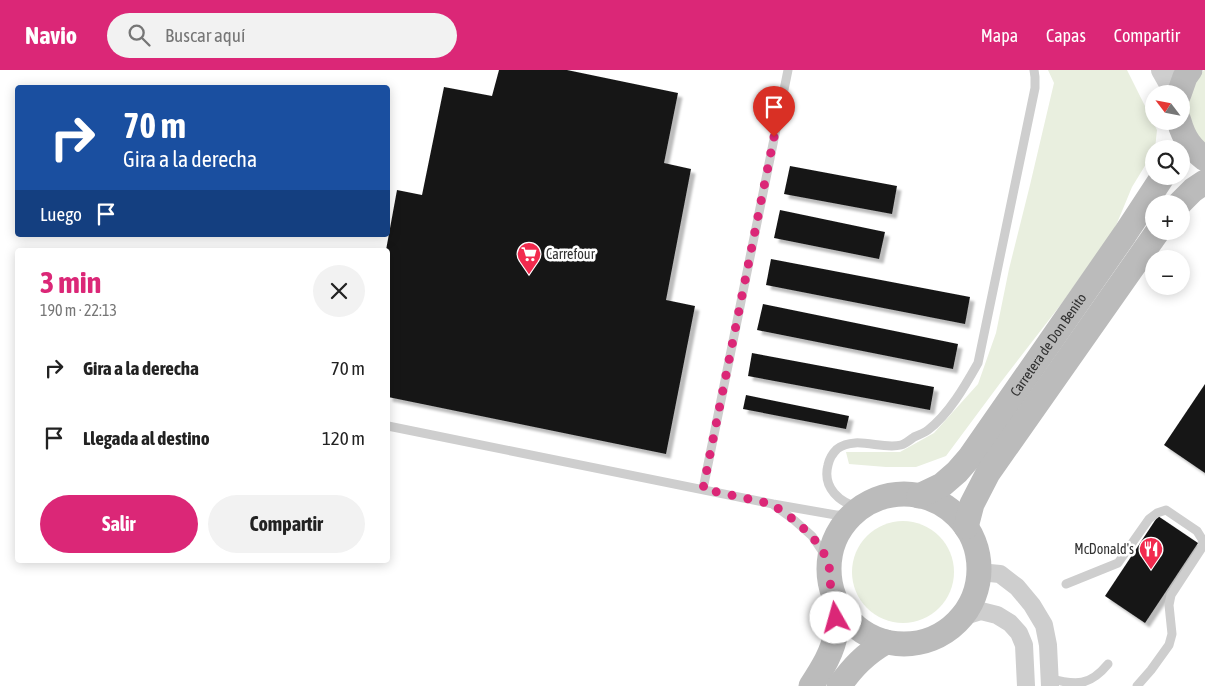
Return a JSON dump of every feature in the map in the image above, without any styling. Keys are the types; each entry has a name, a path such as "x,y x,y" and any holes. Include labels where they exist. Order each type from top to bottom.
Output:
{"main road":[{"path":"1182,85 1190,70"},
{"path":"1179,134 1192,149 1205,159"},
{"path":"1188,195 1205,182"},
{"name":"Carretera de Don Benito","path":"919,496 942,485 970,457 1157,185"},
{"name":"Carretera de Don Benito","path":"966,527 972,504 988,473 1152,240"},
{"path":"904,494 919,496 933,500 946,507 966,527 978,556 979,572 976,588 971,604 962,617 947,631 928,641 907,644 886,642 871,637 845,617 837,603 830,583 829,561 841,528 856,512 874,500 888,496 904,494"},
{"path":"811,686 822,670 831,650 836,632 837,603"},
{"path":"839,686 856,664 872,650 886,642"}],"street":[{"path":"1162,70 1170,85"},
{"path":"979,572 1000,574 1017,587 1032,605 1044,626 1048,645 1050,682"},
{"path":"962,617 981,611 997,615 1010,623 1020,633 1024,645 1026,686"}],"lane":[{"path":"703,489 788,70"},
{"path":"390,426 836,516 856,512 830,488 825,474 836,450 854,443 901,445 928,430 942,416 964,388 978,363 1035,88 1036,77 1034,70"},
{"path":"772,504 812,536 829,561"},
{"path":"1066,584 1118,563 1149,519 1166,510 1196,531 1202,539 1203,546 1171,595 1169,605 1172,634 1169,645 1138,685"},
{"path":"1050,682 1080,684 1092,679 1108,664"}],"green space":[{"path":"1048,70 1127,70 1145,106 1145,130 1157,130 1156,140 1145,140 1145,166 1132,187 1115,228 1062,303 946,456 916,467 849,464 846,452 900,452 934,433 978,384 996,333 1009,269 1054,83"},
{"path":"1205,70 1205,146 1191,128 1190,123 1190,92 1195,80"},
{"path":"903,521 923,524 932,529 946,543 951,552 954,572 951,592 946,601 932,615 923,620 903,623 883,620 874,615 860,601 855,592 852,572 855,552 860,543 874,529 883,524"}],"building":[{"name":"Carrefour","path":"499,70 567,70 678,93 664,163 691,169 666,300 695,306 666,454 390,397 390,248 386,248 388,237 390,237 397,190 422,195 444,87 492,96"},
{"path":"790,166 897,186 892,214 784,194"},
{"path":"780,210 885,232 879,259 774,238"},
{"path":"771,259 970,297 965,324 766,285"},
{"path":"763,304 958,344 953,369 757,330"},
{"path":"752,353 934,387 930,410 748,376"},
{"path":"1205,384 1205,473 1164,445"},
{"path":"746,395 849,416 846,429 743,409"},
{"name":"McDonald's","path":"1158,516 1198,543 1145,623 1105,596"}],"place":[{"name":"Carrefour","path":"529,275"},
{"name":"McDonald's","path":"1151,570"}],"route":[{"path":"774,137 703,489 772,504 812,536 829,561 830,583 837,603 836,618"}]}
